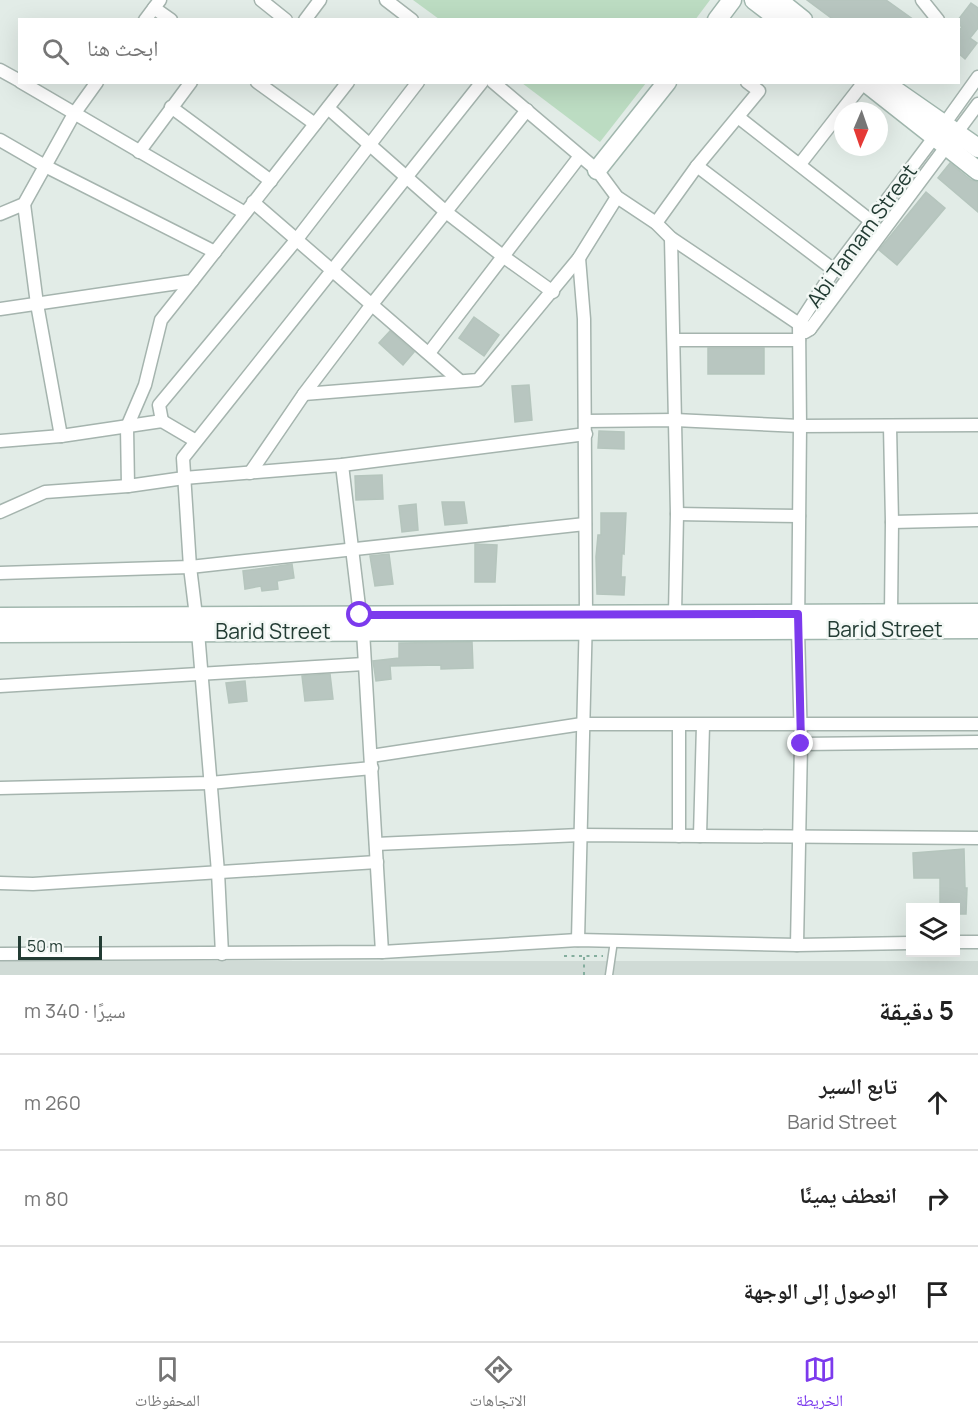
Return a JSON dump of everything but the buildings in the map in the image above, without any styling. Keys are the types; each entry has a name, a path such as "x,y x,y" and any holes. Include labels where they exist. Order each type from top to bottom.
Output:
{"main road":[{"path":"718,18 732,0"},
{"path":"754,0 777,18"},
{"path":"778,0 800,18"},
{"path":"597,170 665,84"},
{"path":"867,84 946,135 978,148"},
{"path":"887,84 946,135 978,171"},
{"name":"Barid Street","path":"0,633 197,624 798,622 891,613 978,613"},
{"name":"Barid Street","path":"585,623 675,614 798,622 978,629"},
{"name":"Barid Street","path":"0,616 197,624"}],"street":[{"path":"261,0 284,18"},
{"path":"306,18 320,0"},
{"path":"386,0 405,18"},
{"path":"922,0 936,18"},
{"path":"146,18 157,4 169,18"},
{"path":"0,70 18,81"},
{"name":"Abi Tamam Street","path":"802,332 946,135 978,77"},
{"path":"23,84 245,213"},
{"path":"61,436 37,304 24,204 74,114 96,84"},
{"path":"139,152 189,84"},
{"path":"259,84 315,124"},
{"path":"128,486 127,426 145,385 161,320 346,84"},
{"path":"162,421 159,405 297,239 416,84"},
{"path":"222,954 218,872 190,567 183,458 480,84"},
{"path":"495,84 597,170 617,196 656,223 671,238 802,332"},
{"path":"656,223 697,166 759,91 750,84"},
{"path":"800,164 862,84"},
{"name":"Abi Tamam Street","path":"802,332 834,270 871,221 946,135 978,104"},
{"path":"171,107 271,180"},
{"path":"328,108 446,212 553,292"},
{"path":"250,473 304,394 373,303 527,110"},
{"path":"738,117 871,221"},
{"path":"0,140 45,166 215,252"},
{"path":"429,353 580,156"},
{"path":"697,166 834,270"},
{"path":"304,394 478,380 579,258 617,196"},
{"path":"254,202 373,303 460,381"},
{"path":"0,214 24,204"},
{"path":"671,238 677,514 675,614"},
{"path":"578,940 585,623 584,319 579,258"},
{"path":"0,309 192,281"},
{"path":"674,340 802,332"},
{"path":"797,945 801,744 798,622 802,332"},
{"path":"0,512 45,492 342,465 585,428 675,420 800,426 978,425"},
{"path":"0,441 61,436 162,421 196,441"},
{"path":"890,426 891,613"},
{"path":"342,465 362,623 382,952"},
{"path":"677,514 799,516"},
{"path":"892,522 978,520"},
{"path":"0,573 190,567 585,524"},
{"path":"0,686 364,664"},
{"path":"0,788 210,783 372,762 582,724 978,724"},
{"path":"679,725 679,836"},
{"path":"700,836 703,725"},
{"path":"801,744 978,742"},
{"path":"376,844 580,835 978,838"},
{"path":"0,884 33,884 377,862"},
{"path":"0,954 382,952 578,940 797,945 906,943"},
{"path":"960,942 978,942"}],"lane":[{"path":"609,975 614,941"}],"path":[{"path":"564,956 604,956"},
{"path":"584,956 584,975"}],"shaded area":[{"path":"0,961 978,961 978,975 0,975"}],"green space":[{"path":"413,0 710,0 696,18 438,18"},
{"path":"523,84 645,84 600,142"}],"route":[{"path":"360,615 798,614 801,744"}]}
